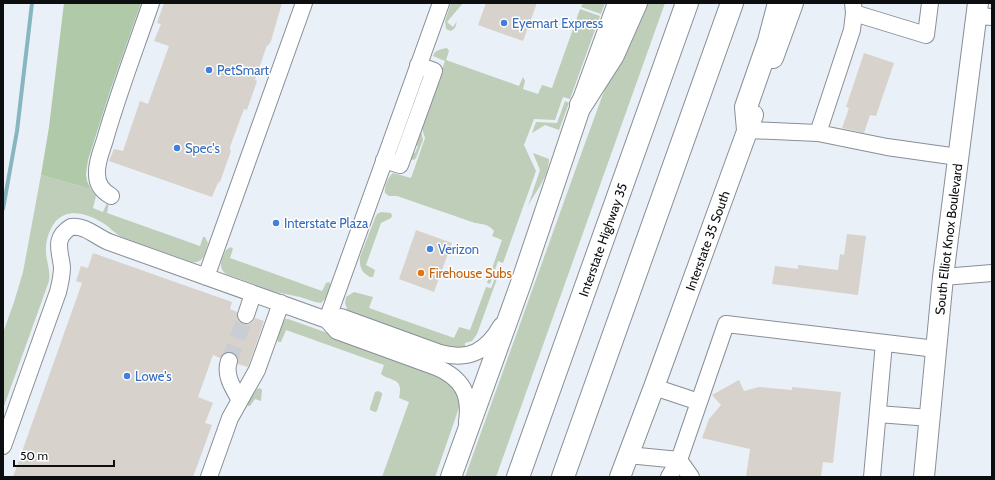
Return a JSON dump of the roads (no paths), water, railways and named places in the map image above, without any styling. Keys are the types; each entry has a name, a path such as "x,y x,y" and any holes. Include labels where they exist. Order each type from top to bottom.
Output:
{"highway":[{"path":"581,105 613,55 636,3"},
{"name":"Interstate Highway 35","path":"518,477 687,3"},
{"path":"563,477 732,3"},
{"path":"748,130 746,107 769,41 779,3"}],"main road":[{"path":"451,477 521,283 581,105 618,3"},
{"name":"Interstate 35 South","path":"620,477 748,130 793,3"},
{"name":"South Elliot Knox Boulevard","path":"924,477 943,277 958,157 982,12"}],"street":[{"path":"111,196 103,191 99,186 97,179 97,168 113,110 151,3"},
{"path":"206,277 304,3"},
{"path":"327,320 441,3"},
{"path":"818,133 852,30 853,8 926,35 930,3"},
{"path":"748,130 818,133 887,147 958,157"},
{"path":"3,446 58,292 62,276 59,241 66,230 74,227 87,230 109,242 327,320 341,317 440,353 461,356 480,350 491,341 506,315 521,283"},
{"path":"943,277 992,273"},
{"path":"246,315 253,294"},
{"path":"209,477 230,418 257,370 281,304"},
{"path":"327,320 336,331 436,367 446,372 458,382 466,394 468,404 466,424 460,451"},
{"path":"669,477 679,460 726,324 936,349"},
{"path":"872,477 884,343"},
{"path":"229,361 228,373 232,386 240,400"},
{"path":"654,387 699,402"},
{"path":"878,414 930,418"},
{"path":"628,456 679,460"},
{"path":"679,460 691,477"}],"waterway":[{"path":"3,209 17,131 32,3"}],"tunnel":[{"path":"229,361 246,315"}],"place":[{"name":"Eyemart Express","path":"504,23"},
{"name":"PetSmart","path":"209,70"},
{"name":"Spec's","path":"177,148"},
{"name":"Interstate Plaza","path":"276,223"},
{"name":"Verizon","path":"430,249"},
{"name":"Firehouse Subs","path":"421,273"},
{"name":"Lowe's","path":"127,376"}]}
